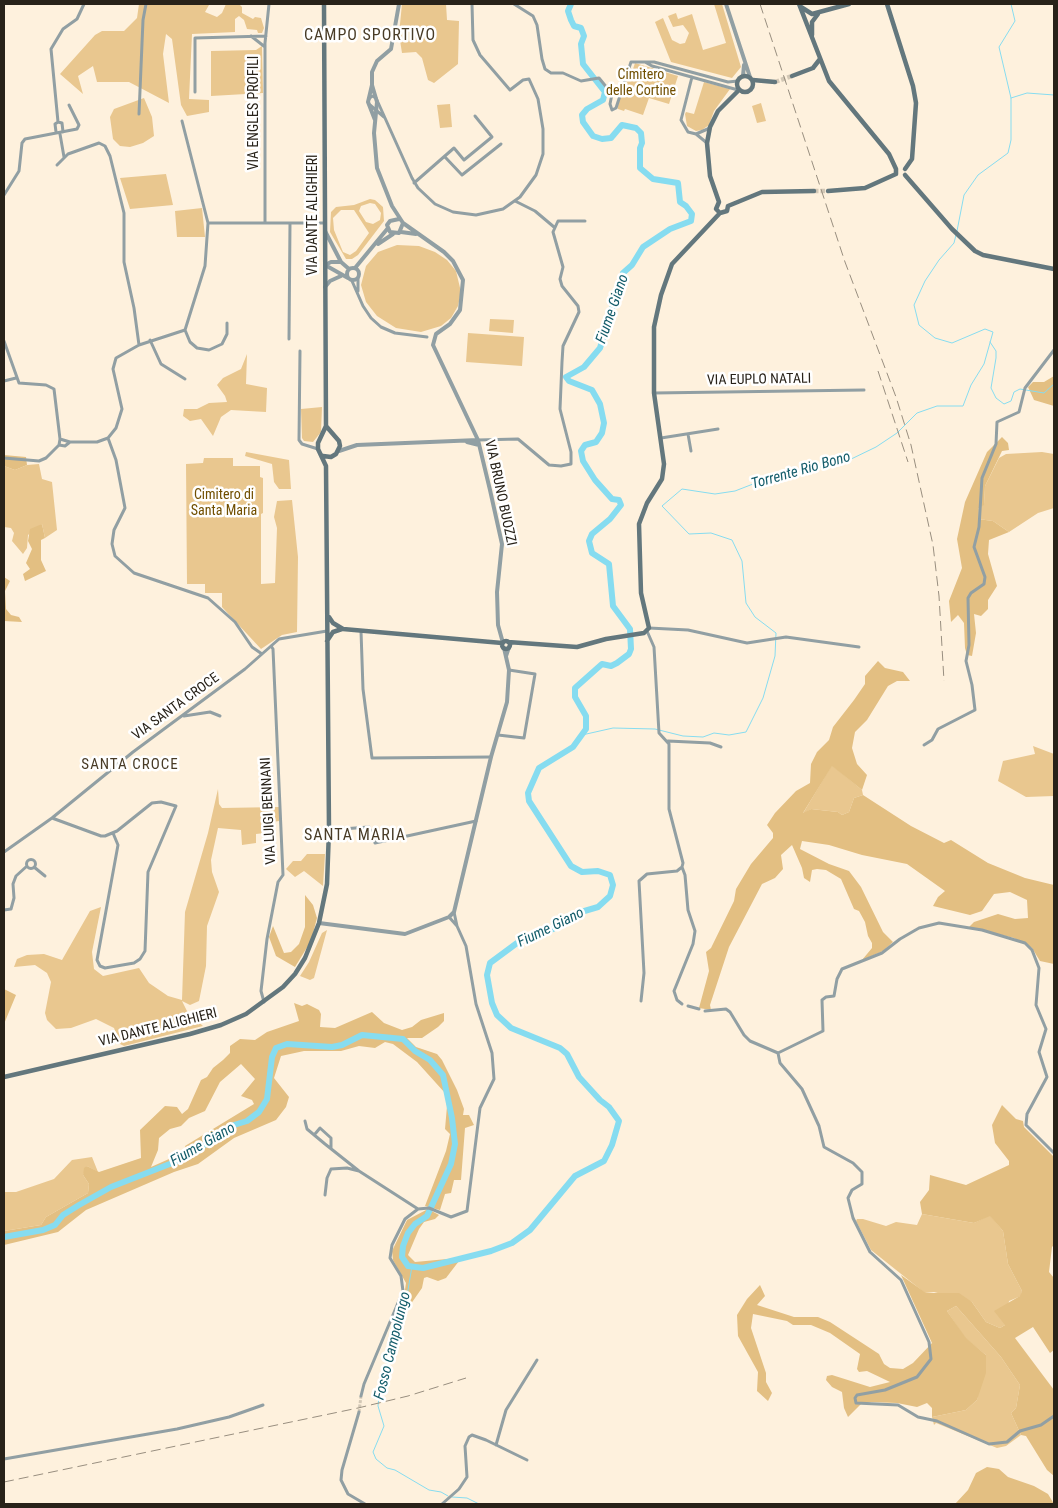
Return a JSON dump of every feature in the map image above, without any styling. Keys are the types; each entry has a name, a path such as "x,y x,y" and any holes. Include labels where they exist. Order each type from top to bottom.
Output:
{"main road":[{"name":"VIA DANTE ALIGHIERI","path":"4,1076 190,1034 221,1025 246,1014 283,987 294,974 305,958 319,923 327,884 329,830 327,641 330,628 328,613 326,466 318,446 326,426 324,4"},
{"path":"800,5 808,14 818,14 849,4"},
{"path":"887,4 913,86 916,103 912,159 905,169 905,175 952,229 983,255 1054,269"},
{"path":"800,5 829,81 888,154 896,172 901,177 905,175"},
{"path":"812,40 812,22 818,14"},
{"path":"792,76 814,68 820,59"},
{"path":"739,90 738,81 743,76 775,82"},
{"path":"739,90 743,92 750,91 753,87 751,79"},
{"path":"720,213 716,209 719,202 710,176 707,143 710,127 718,111 739,90"},
{"path":"828,191 865,188 896,172 901,166 905,169"},
{"path":"330,628 506,645 577,647 648,630 642,593 639,524 647,503 662,479 664,464 654,393 654,327 669,270 681,253 720,213 727,211 728,206 762,192 814,191"},
{"path":"719,202 725,202 728,206"},
{"path":"326,426 339,442 339,451"},
{"path":"323,437 333,436"},
{"name":"VIA DANTE ALIGHIERI","path":"326,466 331,457 339,451"},
{"path":"323,456 331,457"}],"street":[{"path":"56,132 55,124 58,122 51,49 63,29 77,19 84,4"},
{"path":"139,114 143,24 146,4"},
{"name":"VIA ENGLES PROFILI","path":"265,223 265,48 269,4"},
{"path":"375,121 368,99 372,85 374,64 391,49 399,4"},
{"path":"372,85 384,118 414,183 435,204 464,215 489,213 515,202 536,175 543,154 543,129 538,99 528,79 523,80 510,90 480,55 473,40 472,4"},
{"path":"514,4 533,16 537,25 545,69 551,73 563,73 581,80 599,78 612,94 610,104 614,110 631,62 644,62 728,82 738,81"},
{"path":"726,4 743,60 751,79"},
{"path":"251,36 265,48"},
{"path":"194,92 196,38 266,36"},
{"path":"743,60 743,76"},
{"path":"644,62 652,66 739,90"},
{"path":"692,77 681,120 688,132 696,134 707,143"},
{"path":"368,99 372,96 376,98"},
{"path":"376,98 377,168 392,206 402,222 401,232"},
{"path":"369,104 384,118"},
{"path":"4,195 18,171 23,141 31,137 56,132 75,131 78,125 69,105"},
{"path":"414,183 446,158 444,156 454,148 464,160 492,137 475,116"},
{"path":"182,121 208,223 205,266 185,330 190,342 197,348 209,350 222,344 227,334 227,324"},
{"path":"58,122 62,123 64,157"},
{"path":"696,134 710,127"},
{"path":"57,165 71,152 99,143 105,146 110,156 124,213 124,262 134,308 139,345"},
{"path":"446,158 462,175 501,144"},
{"path":"515,202 535,211 554,227"},
{"path":"392,206 393,219"},
{"path":"393,219 402,222 419,235"},
{"path":"349,269 355,268 374,247 388,228 388,223 393,219"},
{"path":"339,442 348,446 518,439 549,465 561,466 571,464 571,452 560,408 562,362 563,346 579,312 560,279 564,267 554,238 554,227 558,221 584,221"},
{"path":"208,223 325,223"},
{"path":"289,339 290,223"},
{"path":"388,228 393,234"},
{"path":"325,229 341,262 349,269"},
{"path":"374,247 393,234 401,232 419,235"},
{"name":"VIA BRUNO BUOZZI","path":"419,235 444,252 459,270 463,280 460,310 454,320 433,338 438,357 468,415 478,440 502,544 497,592 499,631"},
{"path":"358,292 359,271 363,259"},
{"path":"325,265 331,262 341,262"},
{"path":"325,265 350,280 358,278"},
{"path":"355,268 359,271"},
{"path":"349,269 347,272 350,280 367,312 381,327 396,333 427,337"},
{"path":"325,287 330,281 342,276"},
{"path":"60,439 70,442 97,442 108,438 116,428 122,409 113,369 114,363 120,354 150,340 185,330"},
{"path":"150,340 161,364 185,379"},
{"path":"4,341 16,378 23,385 46,385 52,388 56,395 60,439 59,445 46,458 39,461 4,458"},
{"path":"924,745 932,740 938,729 971,714 975,710 972,685 966,661 968,598 971,592 984,584 985,578 974,546 979,527 982,478 998,440 998,422 1019,412 1024,389 1054,350"},
{"path":"300,351 299,440 302,444 318,446"},
{"path":"4,381 16,378"},
{"name":"VIA EUPLO NATALI","path":"654,393 864,390"},
{"path":"661,438 718,429"},
{"path":"688,434 691,451"},
{"path":"108,438 116,460 125,508 114,530 113,548 120,563 139,575 208,598 234,622 252,647 262,654"},
{"path":"59,445 65,446 70,442"},
{"path":"467,442 479,445"},
{"path":"339,451 348,446"},
{"name":"VIA SANTA CROCE","path":"4,852 52,818 133,752 271,646 284,638 330,628"},
{"path":"721,747 710,744 668,741 659,733 654,648 648,630 688,630 747,643 782,637 859,648"},
{"path":"361,631 363,689 372,758 491,757"},
{"path":"492,643 498,639 499,631"},
{"path":"361,1396 364,1384 399,1304 403,1283 392,1264 390,1252 405,1219 418,1210 429,1208 451,1217 467,1211 480,1108 490,1089 494,1069 492,1053 476,1004 466,946 457,926 454,912 491,757 507,702 509,670 506,645 499,631"},
{"name":"VIA LUIGI BENNANI","path":"264,1002 261,991 267,938 278,882 283,875 273,649 271,646"},
{"path":"498,735 524,738 535,674 509,670"},
{"path":"182,716 210,712 220,716"},
{"path":"668,741 670,759 667,800 685,875 688,910 695,931 693,944 674,991 677,1000 682,1004"},
{"path":"52,818 101,836 113,833 152,803 161,802 176,806 148,872 145,951 134,962 105,968 100,966 97,960 118,845 113,833"},
{"path":"57,814 58,820"},
{"path":"329,830 370,827 375,843 476,821"},
{"path":"4,910 11,909 13,906 13,884 16,876 26,866 27,862 30,860 34,862 34,867 45,876"},
{"path":"26,866 30,869 34,867"},
{"path":"641,1001 644,973 639,881 647,874 677,871 682,867"},
{"path":"319,923 405,934 449,917 454,912"},
{"path":"449,917 457,926"},
{"path":"705,1011 726,1009 750,1041 778,1053 823,1031 822,1000 826,997 834,996 837,979 842,968 882,954 900,939 919,928 939,923 982,930 1025,943 1032,950 1039,968 1036,1005 1046,1029 1039,1052 1047,1077 1027,1114 1026,1125 1054,1153"},
{"path":"688,1006 699,1009"},
{"path":"778,1053 780,1063 802,1089 819,1126 824,1147 853,1163 862,1172 864,1176 862,1184 852,1190 848,1198 852,1218 870,1252 901,1280 932,1352 931,1359 917,1378 885,1390 857,1395 854,1398 856,1403 898,1405 918,1417 937,1421 989,1444 1007,1442 1020,1431 1041,1425 1054,1416"},
{"path":"305,1121 306,1129 359,1171 418,1210"},
{"path":"315,1135 315,1132 320,1128 331,1138 331,1148"},
{"path":"325,1196 327,1178 331,1169 347,1168 359,1171"},
{"path":"496,1445 506,1410 537,1360"},
{"path":"4,1459 177,1429 228,1417 263,1405"},
{"path":"360,1412 342,1470 341,1480 348,1494 364,1504"},
{"path":"442,1503 459,1489 467,1477 465,1446 468,1436 476,1436 528,1460"}],"green space":[{"path":"139,4 213,4 209,5 205,12 217,17 222,13 226,4 239,4 242,7 242,13 253,19 255,17 261,18 264,28 262,33 258,33 257,30 247,29 244,20 239,16 235,19 235,32 192,34 189,99 209,100 209,112 187,116 181,105 172,39 166,34 163,54 169,103 129,82 97,82 93,66 78,76 83,94 60,74 95,35 102,31 124,31 137,18"},
{"path":"402,4 446,4 447,20 459,21 458,64 434,83 428,80 422,58 416,52 402,53 399,34"},
{"path":"714,4 722,4 741,67 732,78 671,62 655,22 663,18 672,40 680,44 685,43 689,33 683,25 673,27 668,16 676,13 678,19 692,14 703,50 726,43"},
{"path":"262,46 263,93 211,96 211,51 256,50"},
{"name":"Cimitero delle Cortine","path":"635,63 678,76 669,104 649,98 643,115 625,109 624,111 618,109 617,106 629,68 633,69"},
{"path":"704,82 730,89 714,111 709,125 702,130 696,131 687,126 685,114 686,112 694,114"},
{"path":"144,98 152,117 154,136 143,143 130,147 120,146 113,139 110,117 114,109"},
{"path":"761,103 766,121 757,123 752,106"},
{"path":"450,104 452,127 440,128 437,105"},
{"path":"166,174 173,205 130,209 120,178"},
{"path":"370,199 375,200 383,207 384,221 358,255 352,259 346,259 330,232 331,212 336,207 354,205","holes":["370,203 375,204 381,213 380,220 373,224 366,222 359,211 361,206","341,210 354,210 369,233 356,251 350,255 343,252 334,230 333,218"]},
{"path":"202,208 205,237 177,237 175,211"},
{"path":"397,245 419,246 435,252 447,260 456,271 461,292 458,306 451,318 441,326 421,332 396,328 377,316 366,302 361,285 366,266 378,252"},
{"path":"490,319 514,320 513,333 489,331"},
{"path":"468,333 524,337 522,366 466,362"},
{"path":"247,354 246,384 267,388 266,412 231,410 221,417 213,436 201,419 190,421 183,416 184,409 197,409 209,403 227,402 217,385 223,378 241,369"},
{"path":"322,407 321,432 313,442 304,441 302,438 301,409"},
{"path":"246,452 289,460 291,489 279,489 274,482 272,464 245,456"},
{"path":"1042,452 1054,454 1054,508 1038,513 1009,532 993,521 978,519 978,509 984,504 985,486 999,458 1006,454"},
{"name":"Cimitero di Santa Maria","path":"204,458 233,458 233,466 260,466 260,477 263,478 261,584 275,583 277,528 274,517 277,501 292,500 298,557 297,632 282,635 261,649 222,607 222,593 205,593 205,584 187,584 186,464 203,463"},
{"path":"39,464 42,479 52,482 57,530 45,538 42,524 28,535 27,548 23,554 12,541 14,533 11,528 4,527 4,466 15,470 27,465"},
{"path":"1033,746 1054,754 1054,796 1026,797 998,781 1003,761 1035,754"},
{"path":"832,765 862,790 863,795 854,798 849,812 842,815 838,812 811,809 802,815"},
{"path":"218,789 219,804 222,808 279,807 279,821 265,823 265,833 256,834 256,843 242,845 241,830 218,828 211,860 212,872 219,892 207,926 206,966 199,1001 190,1005 182,1001 187,1011 203,1026 124,1046 116,1042 117,1036 114,1028 96,1019 71,1028 56,1029 47,1020 45,1013 51,982 47,973 35,965 14,967 17,959 27,955 44,954 62,960 90,911 101,907 92,952 94,969 103,976 139,968 149,983 168,996 182,1000 185,912 208,833"},
{"path":"307,854 325,854 323,886 304,871 295,877 286,869 293,861 301,861"},
{"path":"327,930 314,978 310,980 300,976 309,962 322,933"},
{"path":"92,1157 98,1172 87,1166 83,1175 89,1184 88,1193 46,1217 41,1225 4,1231 4,1192 16,1192 54,1179 72,1160"},
{"path":"922,1214 974,1223 990,1215 1003,1231 1008,1264 1022,1291 1021,1296 1009,1301 1005,1325 1000,1328 986,1322 972,1302 934,1292 925,1293 871,1250 856,1221 857,1219 863,1219 886,1226 896,1222 917,1225"},
{"path":"956,1306 1001,1357 1020,1385 1016,1408 1011,1413 1021,1435 1006,1446 997,1448 936,1423 934,1425 932,1417 966,1410 977,1400 986,1355 965,1338 947,1311"}],"shaded area":[{"path":"1054,376 1054,406 1034,400 1028,387 1033,382 1044,382"},
{"path":"1002,437 1008,443 1009,450 1002,451 985,486 984,505 978,509 978,519 993,521 1009,532 989,540 988,554 997,586 988,600 988,609 981,616 974,614 976,633 972,656 967,655 965,648 964,623 958,615 951,622 949,601 962,568 957,539 965,502 987,452"},
{"path":"4,455 26,457 27,465 15,470 4,466"},
{"path":"42,524 45,538 41,540 41,560 46,571 25,581 23,574 30,569 26,563 32,549 28,541 30,529"},
{"path":"4,577 10,581 5,591 6,609 11,615 19,617 22,622 4,621"},
{"path":"878,661 885,668 903,672 910,681 897,681 888,686 867,720 855,732 852,748 857,764 867,775 862,790 832,766 803,813 811,809 838,812 842,815 849,812 854,798 863,795 911,826 944,843 951,840 988,863 1025,878 1054,885 1054,964 1040,961 1032,948 1014,938 969,927 974,922 998,914 1015,919 1028,918 1027,900 1010,892 994,894 982,911 970,915 933,906 938,897 945,891 907,864 862,855 829,845 802,841 800,849 829,864 849,871 861,887 883,932 893,942 883,951 862,960 872,948 872,943 868,936 865,922 859,911 854,909 841,879 826,870 817,869 812,870 810,882 804,878 802,868 792,845 781,855 783,869 775,878 762,884 729,947 710,1005 711,1010 699,1008 709,971 706,952 711,948 734,901 736,889 751,864 773,838 773,833 767,825 775,813 796,791 810,783 811,764 817,752 829,740 833,727 865,684 865,676"},
{"path":"305,895 313,905 317,918 311,941 295,967 276,956 269,937 273,926 284,953 291,952 299,944 305,927"},
{"path":"4,989 16,995 4,1024"},
{"path":"294,1003 302,1006 307,1004 319,1010 321,1014 320,1027 335,1028 372,1012 384,1023 402,1030 412,1027 421,1020 444,1013 444,1021 422,1038 407,1038 416,1047 437,1054 442,1060 457,1090 464,1109 463,1115 469,1115 474,1125 465,1128 461,1180 454,1180 451,1193 445,1194 440,1210 425,1206 446,1151 450,1134 445,1129 447,1106 445,1093 417,1062 393,1044 385,1042 375,1048 359,1046 341,1051 304,1051 281,1056 274,1078 289,1097 286,1107 276,1120 234,1138 198,1164 174,1172 86,1210 58,1232 4,1245 4,1231 41,1225 46,1217 88,1193 89,1184 83,1175 84,1168 87,1166 99,1172 141,1158 140,1130 165,1106 177,1107 182,1114 188,1109 201,1080 207,1077 213,1068 230,1053 230,1046 240,1039 255,1040 267,1032 299,1021","holes":["241,1064 255,1079 241,1096 252,1100 254,1104 185,1146 187,1151 151,1167 158,1150 159,1138 170,1129 181,1126 189,1118 205,1111 220,1082"]},
{"path":"1002,1105 1016,1119 1023,1121 1024,1127 1054,1157 1054,1245 1052,1247 1049,1272 1054,1278 1054,1350 1050,1353 1033,1327 1015,1338 1054,1390 1054,1476 1047,1470 1026,1436 1021,1435 1011,1413 1016,1408 1020,1385 1001,1357 956,1306 947,1311 966,1338 986,1355 986,1373 977,1400 966,1410 932,1417 932,1408 927,1403 917,1407 897,1403 871,1402 862,1403 848,1417 844,1408 842,1392 832,1387 826,1380 827,1376 832,1375 870,1387 890,1382 867,1371 859,1372 857,1369 860,1354 830,1333 811,1325 793,1325 787,1321 753,1314 751,1328 766,1373 766,1382 772,1393 768,1401 757,1391 758,1372 738,1336 737,1315 747,1299 760,1285 765,1296 757,1305 794,1317 818,1317 830,1322 879,1354 884,1364 890,1368 903,1369 913,1363 932,1343 901,1275 926,1293 959,1293 972,1302 986,1322 1000,1328 1005,1325 994,1311 1020,1296 1022,1291 1008,1264 1003,1231 990,1216 974,1223 922,1214 920,1202 929,1190 930,1175 966,1185 1009,1165 1009,1161 995,1143 992,1125"},
{"path":"428,1209 439,1215 435,1219 424,1222 408,1255 415,1262 458,1258 459,1261 446,1278 438,1281 427,1277 424,1278 422,1288 408,1308 405,1317 396,1319 403,1303 406,1283 393,1260 392,1251 407,1220"},
{"path":"987,1467 999,1469 1008,1477 1034,1486 1048,1494 1054,1504 955,1504 968,1490 976,1473"}],"waterway":[{"name":"Fiume Giano","path":"4,1237 43,1230 55,1225 63,1215 111,1187 185,1158 234,1125 247,1121 259,1112 267,1099 272,1057 276,1048 287,1044 332,1047 342,1045 362,1035 403,1039 415,1051 430,1060 443,1075 455,1144 451,1164 427,1216 415,1224 408,1233 403,1246 402,1257 408,1266 423,1268 491,1251 512,1243 530,1230 575,1176 604,1161 612,1145 619,1121 609,1107 579,1077 567,1054 560,1048 511,1028 497,1015 492,1003 487,975 490,963 517,943 553,929 581,912 598,907 610,896 613,885 610,875 598,871 582,872 571,866 529,801 528,793 539,768 573,747 586,729 586,716 575,697 575,688 602,664 611,666 617,663 629,654 631,649 630,629 613,606 609,564 592,553 589,541 592,534 610,519 621,505 619,500 612,499 595,480 583,461 581,451 585,445 596,442 602,433 604,423 600,404 592,390 569,381 566,377 584,367 600,348 623,273 632,265 643,247 670,229 691,221 692,214 680,202 678,183 653,179 640,168 640,148 642,143 641,133 636,128 622,125 611,138 602,139 593,136 583,122 582,115 587,109 603,100 605,92 583,64 581,44 584,36 581,28 574,26 571,20 568,11 571,4"},
{"name":"Torrente Rio Bono","path":"957,231 964,195 978,175 1008,153 1011,140 1011,98 999,47 1015,21 1011,4"},
{"path":"1011,98 1027,93 1054,95"},
{"name":"Torrente Rio Bono","path":"582,735 613,728 655,729 683,736 703,737 714,733 729,735 746,732 763,698 775,656 776,633 755,617 746,603 742,561 732,540 711,533 689,534 662,506 682,489 715,494 735,491 771,477 845,462 876,447 897,433 917,413 937,406 963,406 971,385 984,364 993,332 985,329 952,343 935,338 919,325 914,305 925,281 939,260 954,243 956,235"},
{"path":"990,342 996,351 991,388 996,398 1004,404 1011,401 1014,392 1020,389 1044,393 1054,384"},
{"name":"Fosso Campolungo","path":"412,1266 405,1308 380,1387 378,1406 384,1426 373,1452 376,1459 387,1468 395,1470 429,1490 441,1492 448,1496"},
{"name":"Fosso Campolungo","path":"452,1497 467,1498 479,1504"}],"tunnel":[{"path":"775,82 792,76"},
{"path":"814,191 828,191"},
{"path":"359,1412 361,1396"}],"railway":[{"path":"760,4 845,262 896,397 911,445 933,545 939,596 944,681"},
{"path":"878,371 908,462"},
{"path":"4,1482 358,1408 408,1396 466,1378"}],"district":[{"name":"CAMPO SPORTIVO","path":"370,36"},
{"name":"SANTA CROCE","path":"130,765"},
{"name":"SANTA MARIA","path":"355,836"}]}
